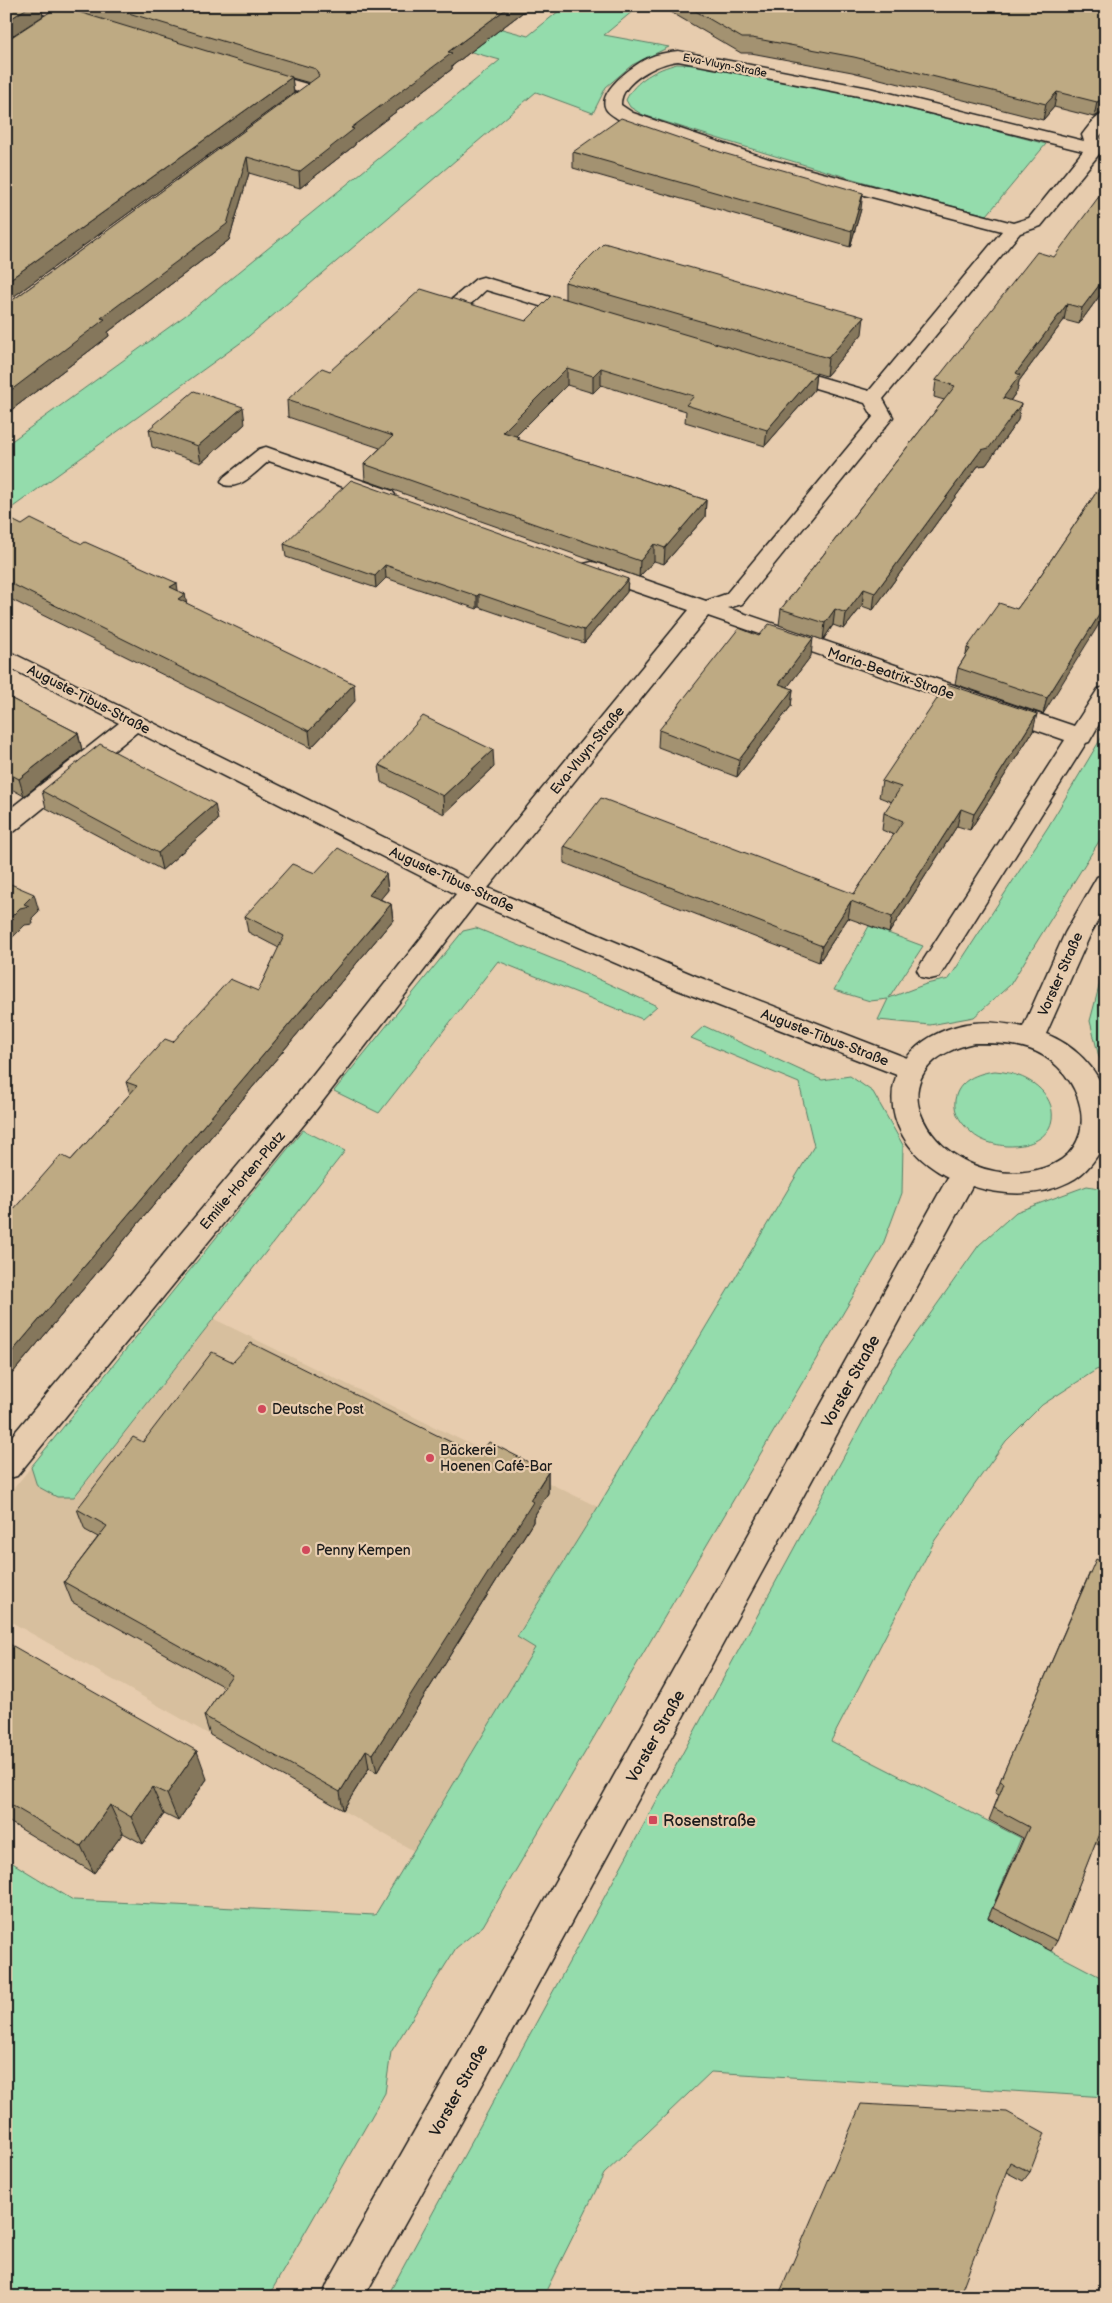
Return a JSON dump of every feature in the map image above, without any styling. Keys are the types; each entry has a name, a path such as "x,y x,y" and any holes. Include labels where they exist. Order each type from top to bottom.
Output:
{"street":[{"path":"34,6 65,10 106,28"},
{"path":"44,24 65,10"},
{"name":"Eva-Vluyn-Straße","path":"1014,229 763,163 627,117 613,107 611,102 613,95 619,87 654,62 678,56 869,93 1094,149"},
{"path":"246,71 311,91 279,114"},
{"path":"873,399 1014,229 1035,222 1094,149 1092,135 1106,118"},
{"path":"458,304 483,283 597,317"},
{"path":"572,562 702,608 734,599 883,417 873,399 759,365"},
{"path":"231,481 266,453 405,503"},
{"name":"Eva-Vluyn-Straße","path":"472,891 702,608"},
{"name":"Maria-Beatrix-Straße","path":"702,608 1080,737"},
{"name":"Auguste-Tibus-Straße","path":"6,657 472,891 687,983 911,1070"},
{"path":"930,970 1106,694"},
{"path":"6,825 135,722"},
{"name":"Vorster Straße","path":"1031,1039 1078,933 1106,883"},
{"name":"Emilie-Horten-Platz","path":"6,1466 305,1104 472,891"},
{"path":"974,1033 1002,1033 1031,1039 1054,1049 1073,1063 1088,1080 1098,1099 1101,1140 1082,1160 1059,1174 1030,1182 997,1182 965,1173 938,1159 918,1138 906,1116 904,1092 911,1070 926,1053 947,1040 974,1033"},
{"name":"Vorster Straße","path":"342,2297 508,2002 965,1173"}],"shaded area":[{"path":"214,1319 598,1507 517,1636 535,1648 414,1851 6,1619 6,1498 31,1467 37,1486 75,1497"}],"green space":[{"path":"308,6 417,6 528,36 565,6 639,6 604,35 669,47 632,65 606,87 593,113 536,92 243,341 6,512 6,445 186,315 500,60"},
{"path":"677,64 710,66 760,75 898,106 1046,144 987,215 771,155 643,115 630,107 626,100 641,81 654,72"},
{"path":"1106,730 1106,830 1010,985 974,1017 930,1025 878,1020 888,999 870,1001 834,990 869,926 923,946 889,998 926,984 949,979 1048,827"},
{"path":"476,928 563,963 657,1006 642,1019 498,961 379,1113 334,1091 463,931"},
{"path":"1106,960 1106,1067 1099,1057 1090,1021"},
{"path":"704,1026 822,1080 850,1076 873,1092 903,1145 902,1193 882,1247 483,1926 456,1948 391,2052 385,2093 268,2297 6,2297 6,1859 73,1900 375,1915 535,1648 517,1637 598,1507 814,1146 799,1083 691,1038"},
{"path":"995,1071 1018,1076 1036,1085 1047,1097 1052,1111 1051,1124 1043,1136 1028,1144 1007,1146 979,1138 962,1123 955,1105 960,1087 976,1076"},
{"path":"303,1130 345,1151 74,1497 57,1497 37,1486 31,1467"},
{"path":"1087,1186 1106,1189 1106,1367 1096,1370 1042,1405 1006,1441 935,1540 831,1741 1021,1838 988,1918 1106,1980 1106,2097 711,2072 604,2174 543,2297 387,2297 892,1368 979,1245 1016,1212"}],"building":[{"path":"6,6 30,6 6,22"},
{"path":"59,6 292,77 6,282 6,39"},
{"path":"105,6 510,6 448,52 452,53 351,128 354,129 299,172 247,157 227,224 101,318 105,319 6,394 6,303 10,302 319,76 316,69"},
{"path":"687,6 1106,6 1106,97 1097,102 1057,92 1046,104 854,57 752,38 742,38"},
{"path":"621,118 723,153 863,193 852,231 573,152"},
{"path":"1106,187 1106,276 1082,308 1067,304 1016,373 1020,375 1003,398 1021,404 989,448 981,450 875,593 864,589 846,613 835,609 825,623 781,609 955,386 936,380 1037,252 1054,257"},
{"path":"604,243 864,317 828,358 565,282"},
{"path":"421,289 526,321 552,295 816,373 767,430 686,405 694,396 601,368 593,376 567,368 503,432 519,437 517,439 706,500 665,548 654,544 640,561 364,464 393,436 287,400 322,368 330,371"},
{"path":"194,391 243,407 198,446 149,429"},
{"path":"1106,478 1106,604 1047,698 958,668 970,649 967,648 999,603 1017,609"},
{"path":"351,480 628,579 584,630 479,594 477,596 385,565 375,576 284,544"},
{"path":"8,518 22,525 31,519 82,544 85,542 177,583 170,587 185,594 178,599 354,684 309,731 6,581 6,519"},
{"path":"769,624 813,638 779,684 793,689 739,760 659,730 739,628 759,636"},
{"path":"947,684 1037,714 974,814 961,809 892,917 851,901 822,946 564,846 601,798 854,894 903,821 884,813 901,787 882,781"},
{"path":"6,696 78,733 19,779 6,772"},
{"path":"423,716 493,750 443,796 379,765"},
{"path":"100,744 215,804 158,853 42,791"},
{"path":"338,848 386,874 369,895 391,904 6,1359 6,1218 61,1155 71,1160 137,1086 126,1082 165,1039 173,1042 230,979 258,991 284,936 245,916 292,864 315,873"},
{"path":"6,882 34,894 24,904 29,906 20,908 6,922"},
{"path":"251,1343 479,1456 489,1442 548,1472 530,1500 533,1502 373,1754 366,1750 340,1792 204,1716 232,1675 64,1582 107,1526 77,1509 133,1437 143,1442 212,1352 233,1362"},
{"path":"1106,1553 1106,1834 1100,1831 1057,1941 993,1908 1029,1827 994,1808 1004,1783 1000,1781 1096,1559 1102,1562"},
{"path":"6,1642 197,1751 167,1794 152,1787 131,1817 110,1805 81,1846 6,1802"},
{"path":"861,2104 1007,2112 1045,2133 1030,2172 1010,2162 959,2297 778,2297"}],"place":[{"name":"Deutsche Post","path":"262,1409"},
{"name":"Bäckerei Hoenen Café-Bar","path":"430,1458"},
{"name":"Penny Kempen","path":"306,1550"},
{"name":"Rosenstraße","path":"653,1820"}]}
